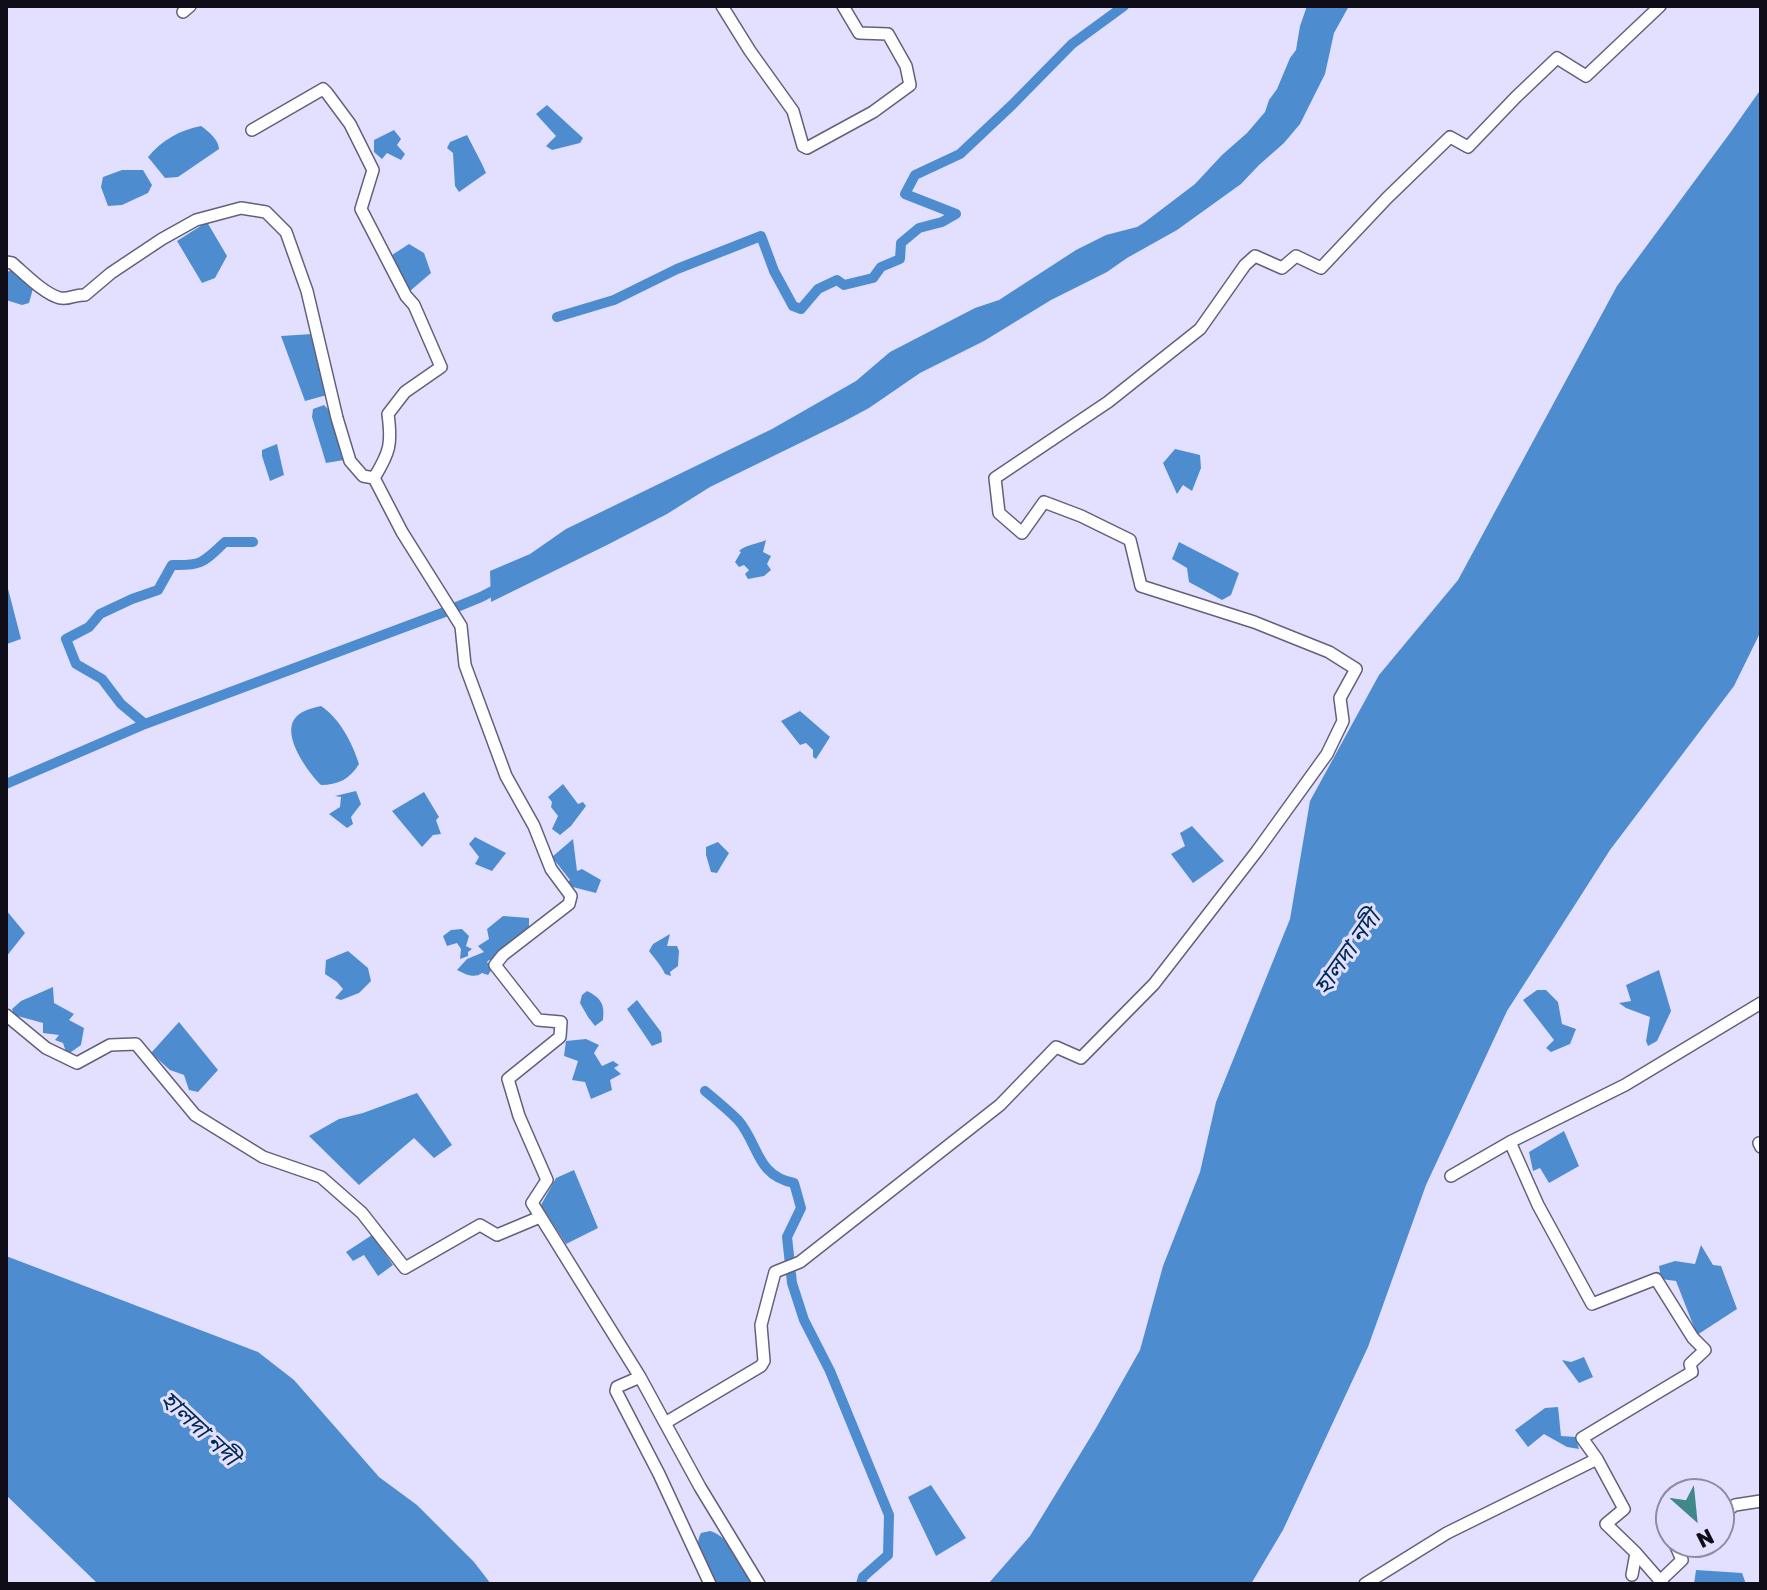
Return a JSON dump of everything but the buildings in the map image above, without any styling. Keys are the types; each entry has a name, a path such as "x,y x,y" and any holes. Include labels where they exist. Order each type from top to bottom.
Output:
{"street":[{"path":"722,6 793,111 803,146 807,148 873,112 910,85 906,66 888,34 859,33 843,6"},
{"path":"665,1423 761,1366 764,1361 761,1325 775,1272 800,1262 1000,1105 1056,1047 1081,1058 1154,984 1327,754 1343,721 1340,698 1356,669 1329,652 1254,622 1141,586 1130,540 1081,516 1044,502 1022,533 999,513 995,478 1108,402 1200,329 1245,265 1255,256 1282,268 1296,256 1321,268 1450,137 1468,147 1557,58 1586,76 1660,6"},
{"path":"252,130 323,89 350,124 373,170 361,209 406,296 414,305 441,367 405,392 388,414 388,456 374,478"},
{"path":"6,262 12,263 58,298 85,295 111,273 196,220 241,208 266,212 286,232 307,291 350,461 363,476 374,478"},
{"path":"374,478 402,532 461,626 465,665 506,776 534,826 551,869 571,896 569,904 503,955 495,965 538,1020 561,1022 560,1037 508,1079 519,1116 547,1180 532,1203 640,1377 700,1487 759,1584"},
{"path":"1451,1176 1510,1142 1625,1085 1761,1003"},
{"path":"6,1015 46,1048 77,1063 110,1045 136,1044 195,1115 263,1157 321,1177 362,1213 405,1268 480,1225 497,1235 540,1217"},
{"path":"1510,1142 1538,1205 1592,1304 1656,1279 1693,1338 1705,1350 1690,1364 1692,1372 1582,1438 1624,1509 1606,1524 1662,1582 1681,1558"},
{"path":"640,1377 617,1387 616,1391 710,1584"},
{"path":"1365,1584 1447,1533 1597,1459"},
{"path":"1735,1505 1761,1501"},
{"path":"1632,1575 1636,1553"}],"water":[{"path":"1307,6 1349,6 1334,33 1325,74 1300,124 1241,184 1177,230 984,341 920,373 869,408 491,602 490,571 530,554 566,529 772,429 856,381 890,352 975,308 999,300 1076,250 1106,235 1145,222 1195,184 1265,112 1296,50"},
{"name":"হালদা নদী","path":"1761,89 1761,631 1734,686 1610,850 1507,1011 1426,1185 1368,1347 1283,1530 1251,1584 988,1584 1030,1536 1140,1350 1163,1266 1200,1172 1216,1102 1290,919 1310,801 1379,675 1458,580 1617,286"},
{"path":"547,105 583,138 580,143 552,150 546,146 556,136 536,114"},
{"path":"201,126 215,139 219,149 178,177 165,178 148,157 172,137"},
{"path":"394,130 401,139 397,145 405,154 401,160 387,153 382,159 374,152 374,140"},
{"path":"467,135 486,173 459,192 455,186 453,153 447,148 450,142"},
{"path":"122,170 143,170 152,185 148,193 122,205 108,206 101,187 103,177"},
{"path":"207,222 227,256 215,278 202,283 177,241"},
{"path":"409,244 424,253 431,273 410,291 401,284 392,255"},
{"path":"14,270 34,285 29,303 22,305 6,300 6,272"},
{"path":"312,334 327,395 305,401 281,336"},
{"path":"324,405 331,412 344,460 326,463 312,417 313,409"},
{"path":"277,444 284,475 270,481 262,450"},
{"path":"1175,449 1200,455 1201,468 1192,491 1183,485 1177,494 1163,463"},
{"path":"766,540 763,552 771,556 767,564 771,570 764,576 748,579 745,574 749,570 735,562 739,551"},
{"path":"1179,542 1239,573 1231,595 1222,600 1189,582 1187,568 1172,559"},
{"path":"6,581 21,639 7,644 6,642"},
{"path":"321,706 334,717 344,732 359,764 343,780 321,785 297,752 291,732 297,716"},
{"path":"800,711 830,737 816,759 813,750 806,743 800,745 781,721"},
{"path":"563,784 578,804 583,802 586,806 560,835 552,829 558,816 548,797"},
{"path":"356,791 361,804 351,817 353,824 347,828 329,814 340,807 341,797 335,796"},
{"path":"424,792 439,817 436,820 441,834 433,835 422,847 392,811"},
{"path":"1192,826 1224,861 1193,883 1171,854 1185,846 1180,833"},
{"path":"475,837 506,853 492,871 475,864 479,857 469,844"},
{"path":"573,839 577,871 582,869 601,880 596,893 565,885 570,880 552,857"},
{"path":"718,842 729,853 717,873 711,872 706,847"},
{"path":"6,910 25,933 6,957"},
{"path":"503,916 529,918 529,932 493,961 487,962 492,969 488,975 482,973 476,976 457,970 467,959 484,952 478,946 489,939 487,929"},
{"path":"462,929 469,936 466,946 472,949 468,956 460,959 461,949 457,943 447,946 443,936 451,930"},
{"path":"670,934 667,946 677,946 679,951 678,966 670,972 671,976 665,974 649,951 653,944"},
{"path":"348,951 368,968 371,981 359,993 341,1000 335,998 343,989 325,974 326,960"},
{"path":"1659,970 1671,1011 1657,1041 1648,1046 1650,1017 1619,1003 1631,1001 1626,985"},
{"path":"53,987 54,1003 74,1014 69,1020 84,1028 81,1045 67,1055 63,1043 55,1040 59,1035 43,1033 43,1023 14,1015 12,1009 21,1001"},
{"path":"1537,990 1546,990 1558,1002 1562,1024 1576,1029 1570,1044 1551,1052 1546,1048 1554,1040 1523,1000"},
{"path":"587,991 603,1006 603,1020 595,1026 580,1003"},
{"path":"637,1000 661,1032 662,1042 652,1046 627,1009"},
{"path":"179,1022 218,1070 198,1092 189,1090 184,1075 170,1070 151,1053"},
{"path":"586,1039 599,1045 594,1053 602,1066 613,1061 619,1065 614,1068 621,1074 610,1080 612,1090 591,1099 585,1082 572,1080 578,1061 564,1056 566,1041"},
{"path":"417,1093 452,1145 434,1158 414,1138 359,1185 309,1136 339,1119"},
{"path":"1564,1131 1579,1166 1549,1183 1540,1168 1533,1171 1529,1152"},
{"path":"574,1170 598,1228 566,1244 541,1205 556,1178"},
{"path":"372,1235 393,1265 378,1276 364,1255 353,1261 346,1252"},
{"path":"1701,1245 1713,1265 1721,1266 1737,1309 1697,1335 1676,1281 1661,1279 1659,1266 1675,1261 1695,1264"},
{"name":"হালদা নদী","path":"6,1256 258,1352 294,1380 379,1477 417,1505 474,1562 491,1584 98,1584 6,1495"},
{"path":"1584,1357 1593,1377 1579,1383 1562,1360 1571,1362"},
{"path":"1558,1407 1561,1436 1576,1437 1579,1449 1567,1447 1544,1434 1528,1447 1515,1430 1545,1408"},
{"path":"931,1485 966,1538 936,1556 908,1497"},
{"path":"710,1531 729,1545 751,1584 713,1584 698,1546 701,1533"},
{"path":"1696,1570 1742,1573 1746,1584 1694,1584"}],"waterway":[{"path":"557,317 614,300 677,269 761,236 774,271 793,306 801,309 818,289 837,280 844,285 873,278 881,267 900,259 901,243 919,228 942,222 956,214 905,194 915,175 960,154 1072,44 1124,6"},
{"path":"145,724 121,704 102,679 76,664 66,639 89,627 100,614 158,590 172,565 202,561 225,542 253,542"},
{"path":"6,784 145,724 442,613 502,586"},
{"path":"705,1091 738,1120 772,1174 794,1183 801,1208 787,1237 792,1283 804,1320 830,1371 889,1515 888,1555 863,1577 861,1584"}]}
